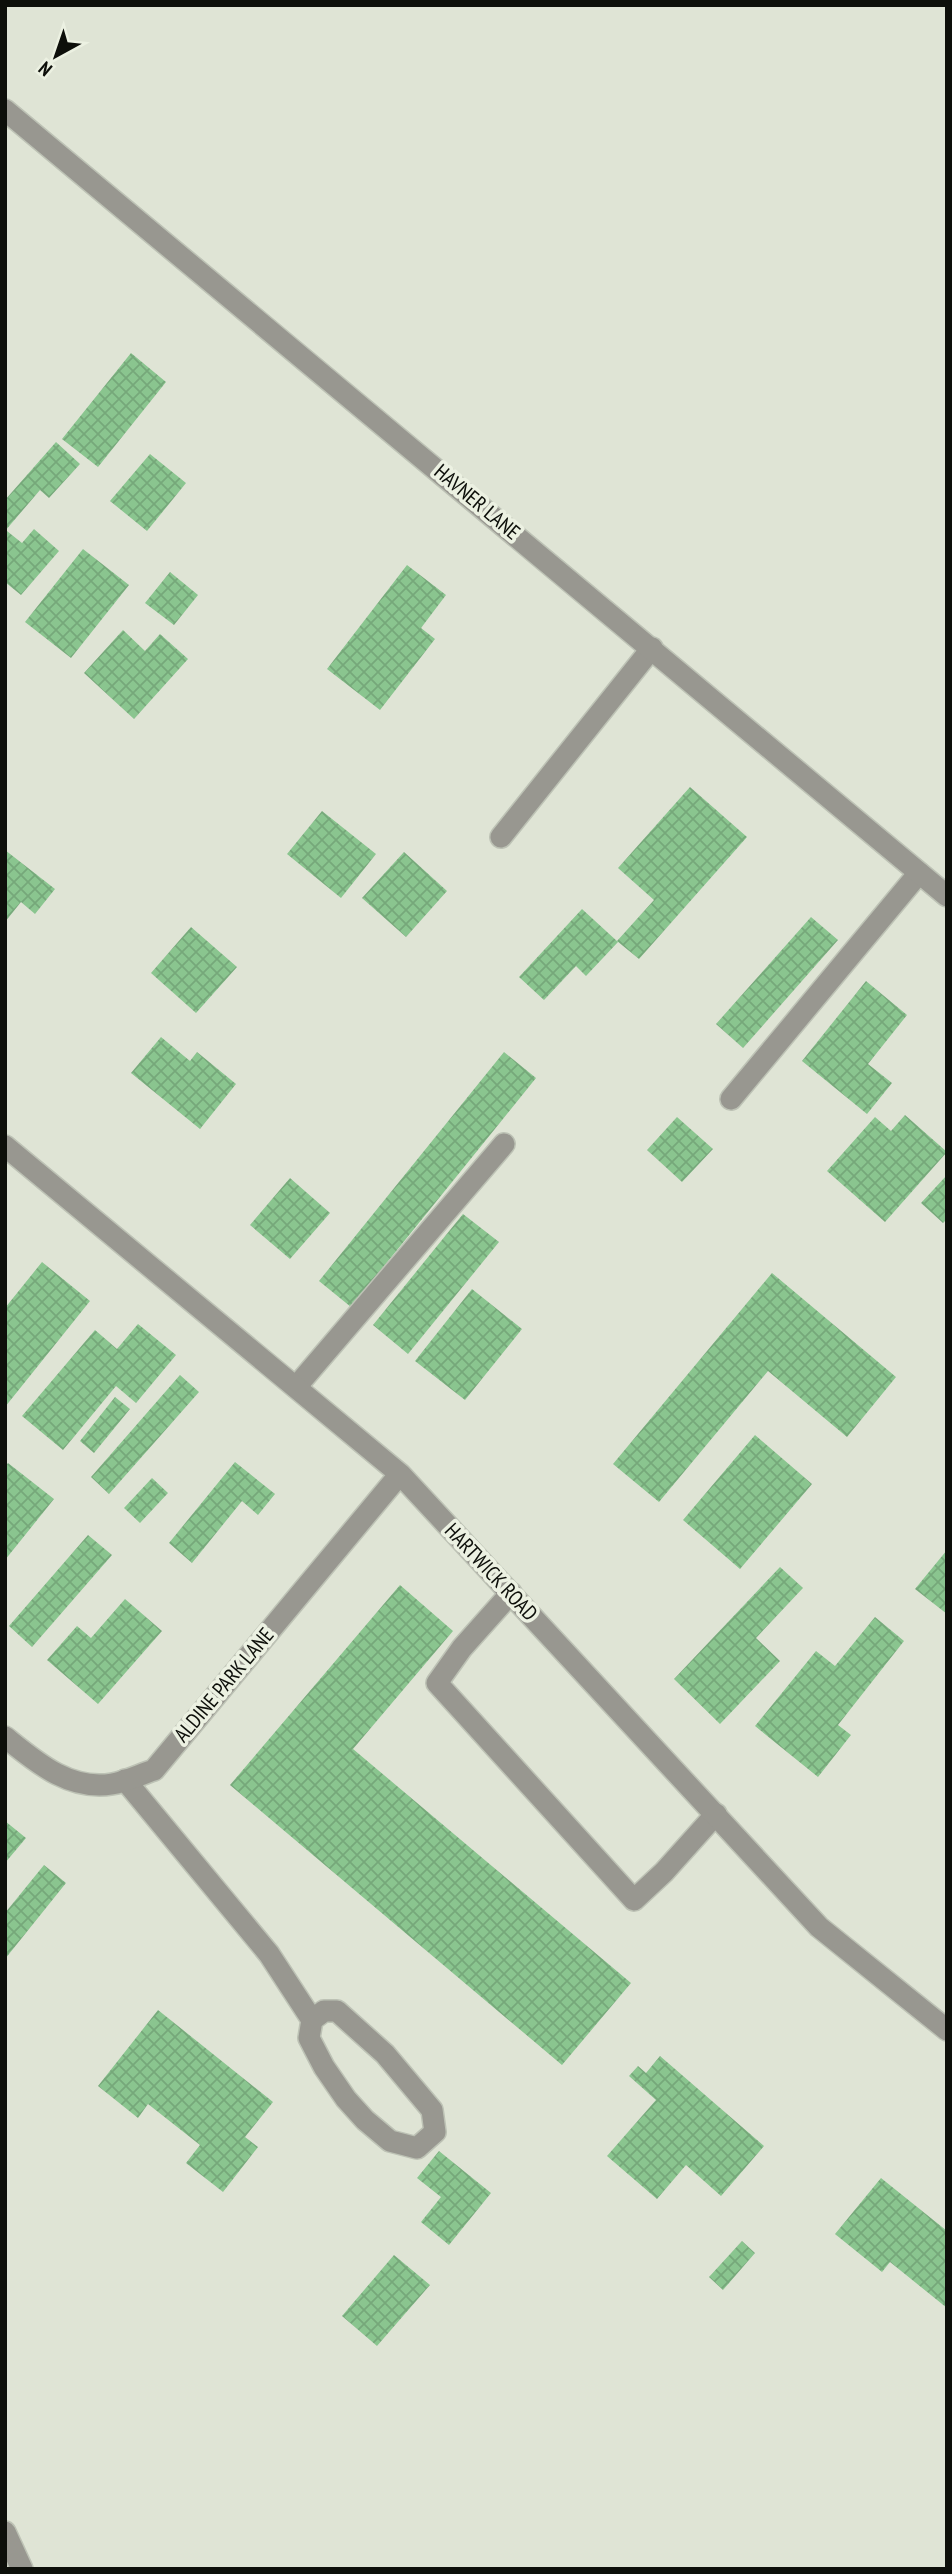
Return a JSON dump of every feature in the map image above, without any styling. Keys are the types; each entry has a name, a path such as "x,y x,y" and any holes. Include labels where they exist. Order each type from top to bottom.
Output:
{"street":[{"name":"HAVNER LANE","path":"5,110 947,896"},
{"path":"501,837 652,648"},
{"path":"731,1099 919,873"},
{"path":"296,1387 505,1144"},
{"name":"HARTWICK ROAD","path":"5,1146 400,1474 820,1927 947,2030"},
{"name":"ALDINE PARK LANE","path":"5,1737 35,1762 73,1783 112,1784 154,1770 400,1474"},
{"path":"511,1593 462,1648 437,1683 634,1900 664,1872 716,1814"},
{"path":"125,1780 269,1954 312,2020 309,2038 324,2067 365,2120 390,2141 417,2148 435,2132 432,2110 385,2054 337,2011 324,2011 312,2020"},
{"path":"5,2532 22,2569"}],"building":[{"path":"131,353 166,382 98,467 62,439"},
{"path":"56,442 80,464 49,498 40,490 5,531 5,500"},
{"path":"150,454 186,483 147,531 110,501"},
{"path":"34,529 59,551 21,595 5,582 5,533 7,531 22,543"},
{"path":"83,549 129,585 71,658 25,622"},
{"path":"407,565 446,595 421,628 435,639 380,710 327,669"},
{"path":"170,572 198,595 174,625 145,603"},
{"path":"123,630 145,651 160,634 188,659 134,719 84,673"},
{"path":"690,787 747,837 639,959 617,941 654,900 618,868"},
{"path":"322,811 376,854 341,898 287,854"},
{"path":"5,850 55,889 35,914 21,902 5,922"},
{"path":"404,852 447,891 406,937 362,898"},
{"path":"582,909 618,942 586,976 576,966 544,1000 519,977"},
{"path":"811,917 838,940 743,1048 716,1024"},
{"path":"191,927 237,967 196,1013 151,973"},
{"path":"866,981 907,1015 868,1064 892,1083 867,1114 802,1061"},
{"path":"161,1037 190,1061 197,1052 236,1084 200,1129 131,1073"},
{"path":"504,1052 536,1078 351,1307 319,1281"},
{"path":"905,1115 947,1152 885,1222 827,1171 875,1117 891,1131"},
{"path":"677,1117 713,1149 682,1182 647,1150"},
{"path":"947,1175 947,1219 943,1223 921,1203"},
{"path":"290,1178 330,1213 290,1259 250,1225"},
{"path":"463,1214 499,1242 408,1354 373,1325"},
{"path":"42,1262 90,1301 5,1407 5,1308"},
{"path":"772,1273 896,1377 847,1437 768,1371 659,1502 613,1464"},
{"path":"472,1289 522,1329 465,1400 415,1361"},
{"path":"138,1324 176,1355 136,1403 116,1386 63,1450 22,1416 95,1330 117,1349"},
{"path":"180,1375 199,1392 109,1494 91,1477"},
{"path":"115,1397 130,1409 94,1453 80,1441"},
{"path":"755,1435 812,1484 740,1569 683,1520"},
{"path":"235,1462 275,1494 258,1515 242,1501 192,1563 169,1543"},
{"path":"8,1463 54,1499 5,1560 5,1467"},
{"path":"152,1478 168,1493 140,1523 124,1508"},
{"path":"88,1535 112,1555 32,1647 9,1626"},
{"path":"947,1550 947,1614 915,1589"},
{"path":"780,1567 803,1588 756,1638 780,1661 720,1724 674,1679"},
{"path":"400,1585 453,1631 353,1749 631,1983 562,2065 230,1785"},
{"path":"125,1599 162,1631 98,1704 47,1660 77,1626 91,1638"},
{"path":"875,1617 904,1641 838,1725 851,1735 818,1777 755,1726 816,1651 835,1666"},
{"path":"5,1821 26,1838 5,1863"},
{"path":"44,1865 66,1883 5,1959 5,1913"},
{"path":"158,2010 273,2102 245,2137 258,2147 223,2192 186,2163 200,2145 148,2104 138,2118 98,2086"},
{"path":"660,2056 764,2146 721,2196 686,2165 657,2199 607,2156 656,2100 629,2076 638,2066 646,2073"},
{"path":"439,2151 491,2193 449,2245 421,2222 441,2197 417,2178"},
{"path":"881,2178 947,2231 947,2308 890,2262 882,2272 835,2234"},
{"path":"742,2241 755,2253 723,2290 709,2277"},
{"path":"394,2255 430,2285 377,2346 342,2316"}]}
